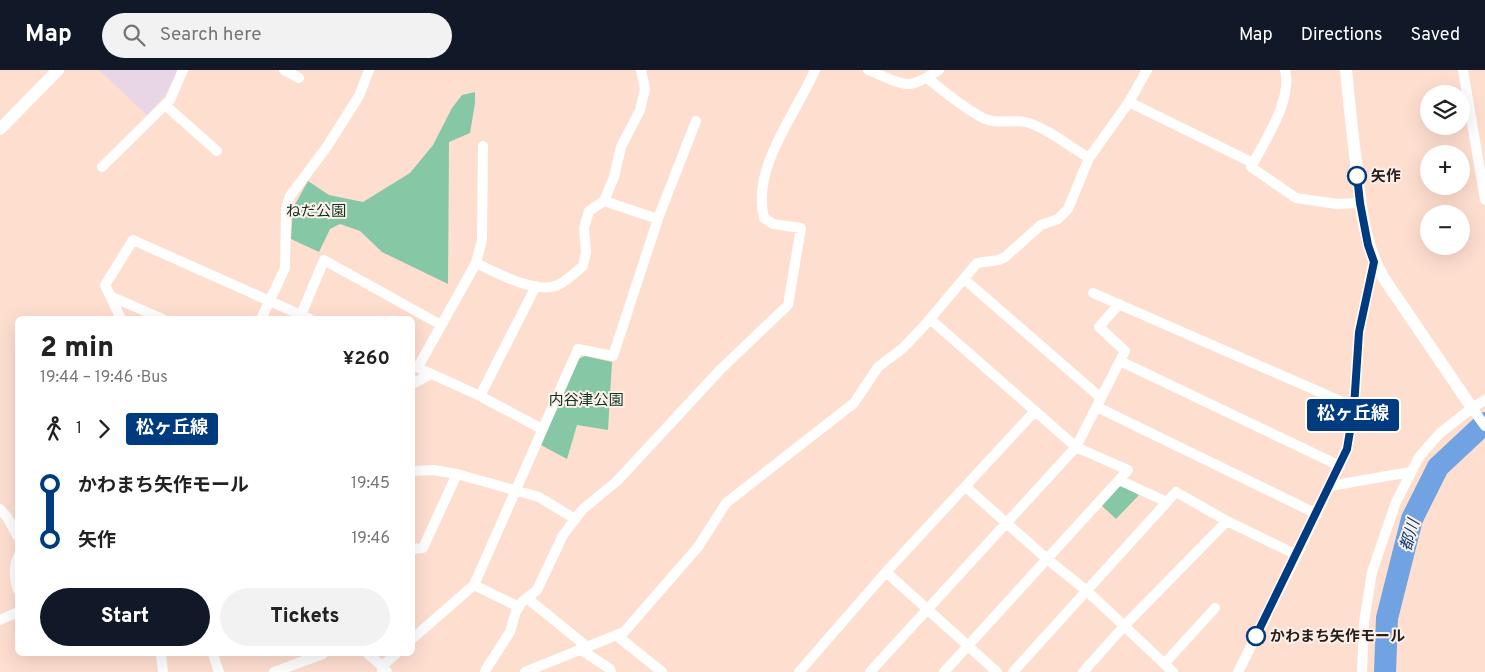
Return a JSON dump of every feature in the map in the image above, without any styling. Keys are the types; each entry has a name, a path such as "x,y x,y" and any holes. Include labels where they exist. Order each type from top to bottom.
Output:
{"street":[{"path":"0,130 58,70"},
{"path":"102,167 170,100 184,70"},
{"path":"284,70 299,78"},
{"path":"262,316 285,268 286,209 290,196 326,148 359,96 369,70"},
{"path":"476,263 515,280 536,286 558,285 583,266 586,252 584,228 589,211 604,201 614,177 621,147 640,110 644,89 641,70"},
{"path":"485,672 510,632 516,610 537,590 563,535 583,509 617,481 720,370 788,305 801,228 773,224 764,218 761,206 762,187 773,152 784,127 815,70"},
{"path":"868,70 901,83 910,84 927,78 939,70"},
{"path":"525,672 624,632 698,546 726,503 854,403 878,367 903,348 977,263 1005,258 1041,225 1058,219 1068,209 1089,158 1129,102 1147,70"},
{"path":"1285,70 1287,78 1284,96 1274,125 1251,167 1296,198 1338,204 1360,203"},
{"path":"1346,70 1360,203 1368,245 1374,262 1383,278 1485,426"},
{"path":"1463,70 1485,200"},
{"path":"927,78 964,107 985,120 1024,122 1037,126 1089,158"},
{"path":"1129,102 1253,163"},
{"path":"164,105 217,151"},
{"path":"415,636 474,585 578,348 613,356 658,219 696,121"},
{"path":"482,146 482,240 476,263 415,366 480,396 542,429"},
{"path":"604,201 658,219"},
{"path":"120,316 105,285 133,240 303,316"},
{"path":"305,316 324,260 441,325"},
{"path":"1238,672 1297,555 1347,449 1354,407 1359,332 1374,262"},
{"path":"964,279 1099,402 1317,514"},
{"path":"480,396 536,286"},
{"path":"1093,293 1354,407"},
{"path":"110,296 156,316"},
{"path":"870,672 1076,447 1124,351 1099,327 1119,304"},
{"path":"930,319 1076,447 1128,470 944,672"},
{"path":"1120,360 1340,466"},
{"path":"415,382 431,374"},
{"path":"1362,672 1364,622 1372,572 1396,502 1420,456 1440,433 1485,400"},
{"path":"799,672 886,572 1035,411"},
{"path":"415,471 433,470 456,474 539,497 575,519"},
{"path":"1330,486 1410,472"},
{"path":"415,550 424,548 456,474"},
{"path":"1119,480 1167,502"},
{"path":"966,487 1047,559 1087,591 1173,672"},
{"path":"1013,672 1176,492 1227,521 1297,555"},
{"path":"0,509 15,532"},
{"path":"1085,671 1125,625 1227,521"},
{"path":"15,563 15,579"},
{"path":"886,572 997,672"},
{"path":"474,585 519,607"},
{"path":"527,598 610,669 611,672"},
{"path":"1164,664 1215,608"},
{"path":"0,620 15,613"},
{"path":"616,635 662,672"},
{"path":"161,656 163,672"},
{"path":"214,656 219,672"},
{"path":"274,672 318,656"},
{"path":"370,656 384,670 394,656"}],"shaded area":[{"path":"99,70 178,70 166,94 147,115"}],"green space":[{"name":"ねだ公園","path":"475,92 470,133 449,142 448,284 382,252 360,231 340,224 330,229 319,252 291,239 293,208 308,181 329,195 363,202 410,173 433,145 452,108 462,95"},
{"name":"内谷津公園","path":"585,356 612,362 608,430 577,425 567,459 539,444 578,359"},
{"path":"1122,486 1139,495 1116,519 1100,504 1114,488"}],"waterway":[{"name":"都川","path":"1385,672 1387,618 1412,519 1438,467 1485,423"}],"bus line":[{"name":"松ヶ丘線","path":"1256,636 1335,476 1347,449 1352,428 1359,332 1370,272 1374,262 1368,245 1357,176"}],"place":[{"name":"矢作","path":"1357,176"},
{"name":"かわまち矢作モール","path":"1256,636"}]}
